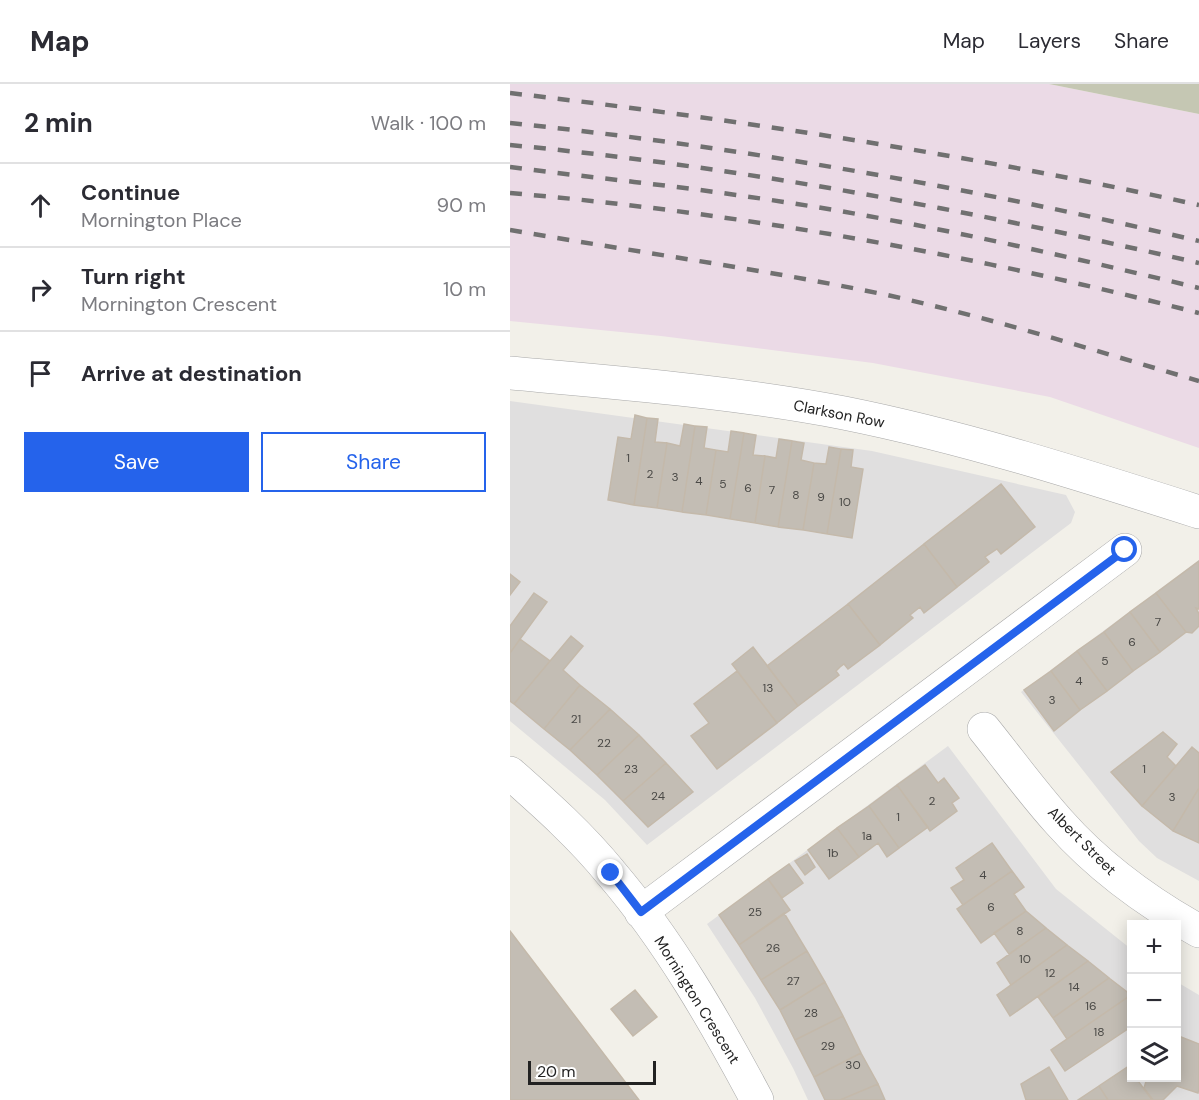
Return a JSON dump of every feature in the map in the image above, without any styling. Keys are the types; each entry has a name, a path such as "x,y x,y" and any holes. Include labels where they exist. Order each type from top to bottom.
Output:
{"street":[{"name":"Clarkson Row","path":"510,373 760,399 844,414 1022,458 1199,512"},
{"path":"641,912 1125,550"},
{"name":"Albert Street","path":"984,729 1059,823 1140,895 1199,931"},
{"name":"Mornington Crescent","path":"510,773 581,840 641,912 726,1042 757,1100"}],"shaded area":[{"path":"510,84 1049,84 1199,114 1199,448 1050,397 873,363 661,336 510,321"},
{"path":"1049,84 1199,84 1199,114"},
{"path":"510,401 872,451 1066,495 1075,512 1071,523 647,845 605,800 510,721"},
{"path":"1199,560 1199,881 1157,858 1139,841 1021,692"},
{"path":"948,746 1056,889 1127,946 1127,1082 1181,1082 1181,984 1199,995 1199,1100 808,1100 755,998 707,924"}],"building":[{"path":"635,415 647,418 634,505 608,500 618,437 631,439"},
{"path":"647,418 658,419 655,442 667,443 657,508 634,505"},
{"path":"684,424 695,426 682,512 657,508 667,443 680,446"},
{"path":"695,426 707,427 704,448 716,450 706,515 682,512"},
{"path":"731,431 744,433 730,519 706,515 716,450 728,452"},
{"path":"744,433 756,435 753,455 765,456 755,523 730,519"},
{"path":"779,439 792,441 778,527 755,523 765,456 776,458"},
{"path":"792,441 804,443 801,460 814,463 803,530 778,527"},
{"path":"829,447 841,449 827,534 803,530 814,463 826,464"},
{"path":"841,449 853,450 851,467 863,469 852,538 827,534"},
{"path":"1001,484 1035,527 1001,554 997,549 985,557 989,562 957,587 924,544"},
{"path":"924,544 957,587 924,613 920,607 910,615 913,618 880,645 848,604"},
{"path":"1199,561 1199,609 1196,608 1199,614 1199,626 1192,633 1186,632 1156,593"},
{"path":"510,574 520,582 510,595"},
{"path":"534,593 547,602 510,653 510,626"},
{"path":"1156,593 1186,632 1160,652 1130,612"},
{"path":"848,604 880,645 848,669 844,664 836,671 839,675 798,706 767,666"},
{"path":"1130,612 1160,652 1133,671 1104,632"},
{"path":"1104,632 1133,671 1107,691 1077,651"},
{"path":"571,636 583,646 563,670 580,685 544,729 514,704"},
{"path":"520,639 550,661 514,704 510,701 510,653"},
{"path":"753,647 798,706 777,723 732,664"},
{"path":"1077,651 1107,691 1080,710 1051,671"},
{"path":"737,671 777,723 717,769 691,736 709,723 694,704"},
{"path":"1051,671 1080,710 1054,731 1024,690"},
{"path":"580,685 610,709 570,750 544,729"},
{"path":"610,709 639,735 597,775 570,750"},
{"path":"1163,732 1177,744 1167,757 1176,766 1142,806 1111,772"},
{"path":"639,735 666,763 623,801 597,775"},
{"path":"1192,747 1199,753 1199,788 1173,831 1142,806"},
{"path":"666,763 693,792 648,827 623,801"},
{"path":"925,765 938,783 944,778 959,798 952,803 957,811 930,831 897,785"},
{"path":"897,785 928,827 899,848 869,806"},
{"path":"1199,788 1199,843 1173,831"},
{"path":"869,806 899,848 887,857 878,843 859,857 837,828"},
{"path":"837,828 859,857 829,879 808,850"},
{"path":"992,843 1012,871 963,905 951,888 964,880 956,868"},
{"path":"807,854 815,867 805,875 795,861"},
{"path":"789,864 803,883 782,898 768,879"},
{"path":"1012,871 1024,887 1014,894 1026,911 981,943 957,909"},
{"path":"768,879 790,910 739,945 719,915"},
{"path":"1026,911 1046,928 1009,954 994,933"},
{"path":"784,913 807,951 761,980 739,945"},
{"path":"1046,928 1067,945 1011,985 997,963"},
{"path":"510,931 639,1100 510,1100"},
{"path":"1067,945 1088,961 1010,1016 997,995"},
{"path":"807,951 825,982 780,1010 761,980"},
{"path":"1088,961 1109,978 1053,1018 1038,997"},
{"path":"1109,978 1127,992 1127,998 1067,1039 1053,1018"},
{"path":"825,982 843,1016 795,1040 780,1010"},
{"path":"635,990 657,1017 633,1036 611,1009"},
{"path":"1127,998 1127,1029 1065,1071 1051,1050"},
{"path":"843,1016 861,1053 814,1077 795,1040"},
{"path":"1181,1037 1199,1044 1198,1093 1177,1086 1163,1100 1153,1100 1144,1088 1146,1082 1181,1082"},
{"path":"861,1053 878,1084 840,1100 825,1100 814,1077"},
{"path":"1049,1067 1068,1100 1026,1100 1021,1084"},
{"path":"1127,1067 1127,1082 1139,1082 1152,1100 1108,1100 1099,1086"},
{"path":"878,1084 885,1100 840,1100"},
{"path":"1099,1086 1108,1100 1078,1100"}],"railway":[{"path":"510,93 856,140 1028,170 1199,205"},
{"path":"510,123 683,144 856,171 1028,204 1199,241"},
{"path":"510,145 684,165 770,178 1028,226 1199,263"},
{"path":"510,167 708,191 852,213 1026,248 1199,288"},
{"path":"510,193 684,212 857,239 1029,273 1199,313"},
{"path":"510,230 887,295 1005,324 1199,381"}],"route":[{"path":"611,873 641,912 1125,550"}]}
